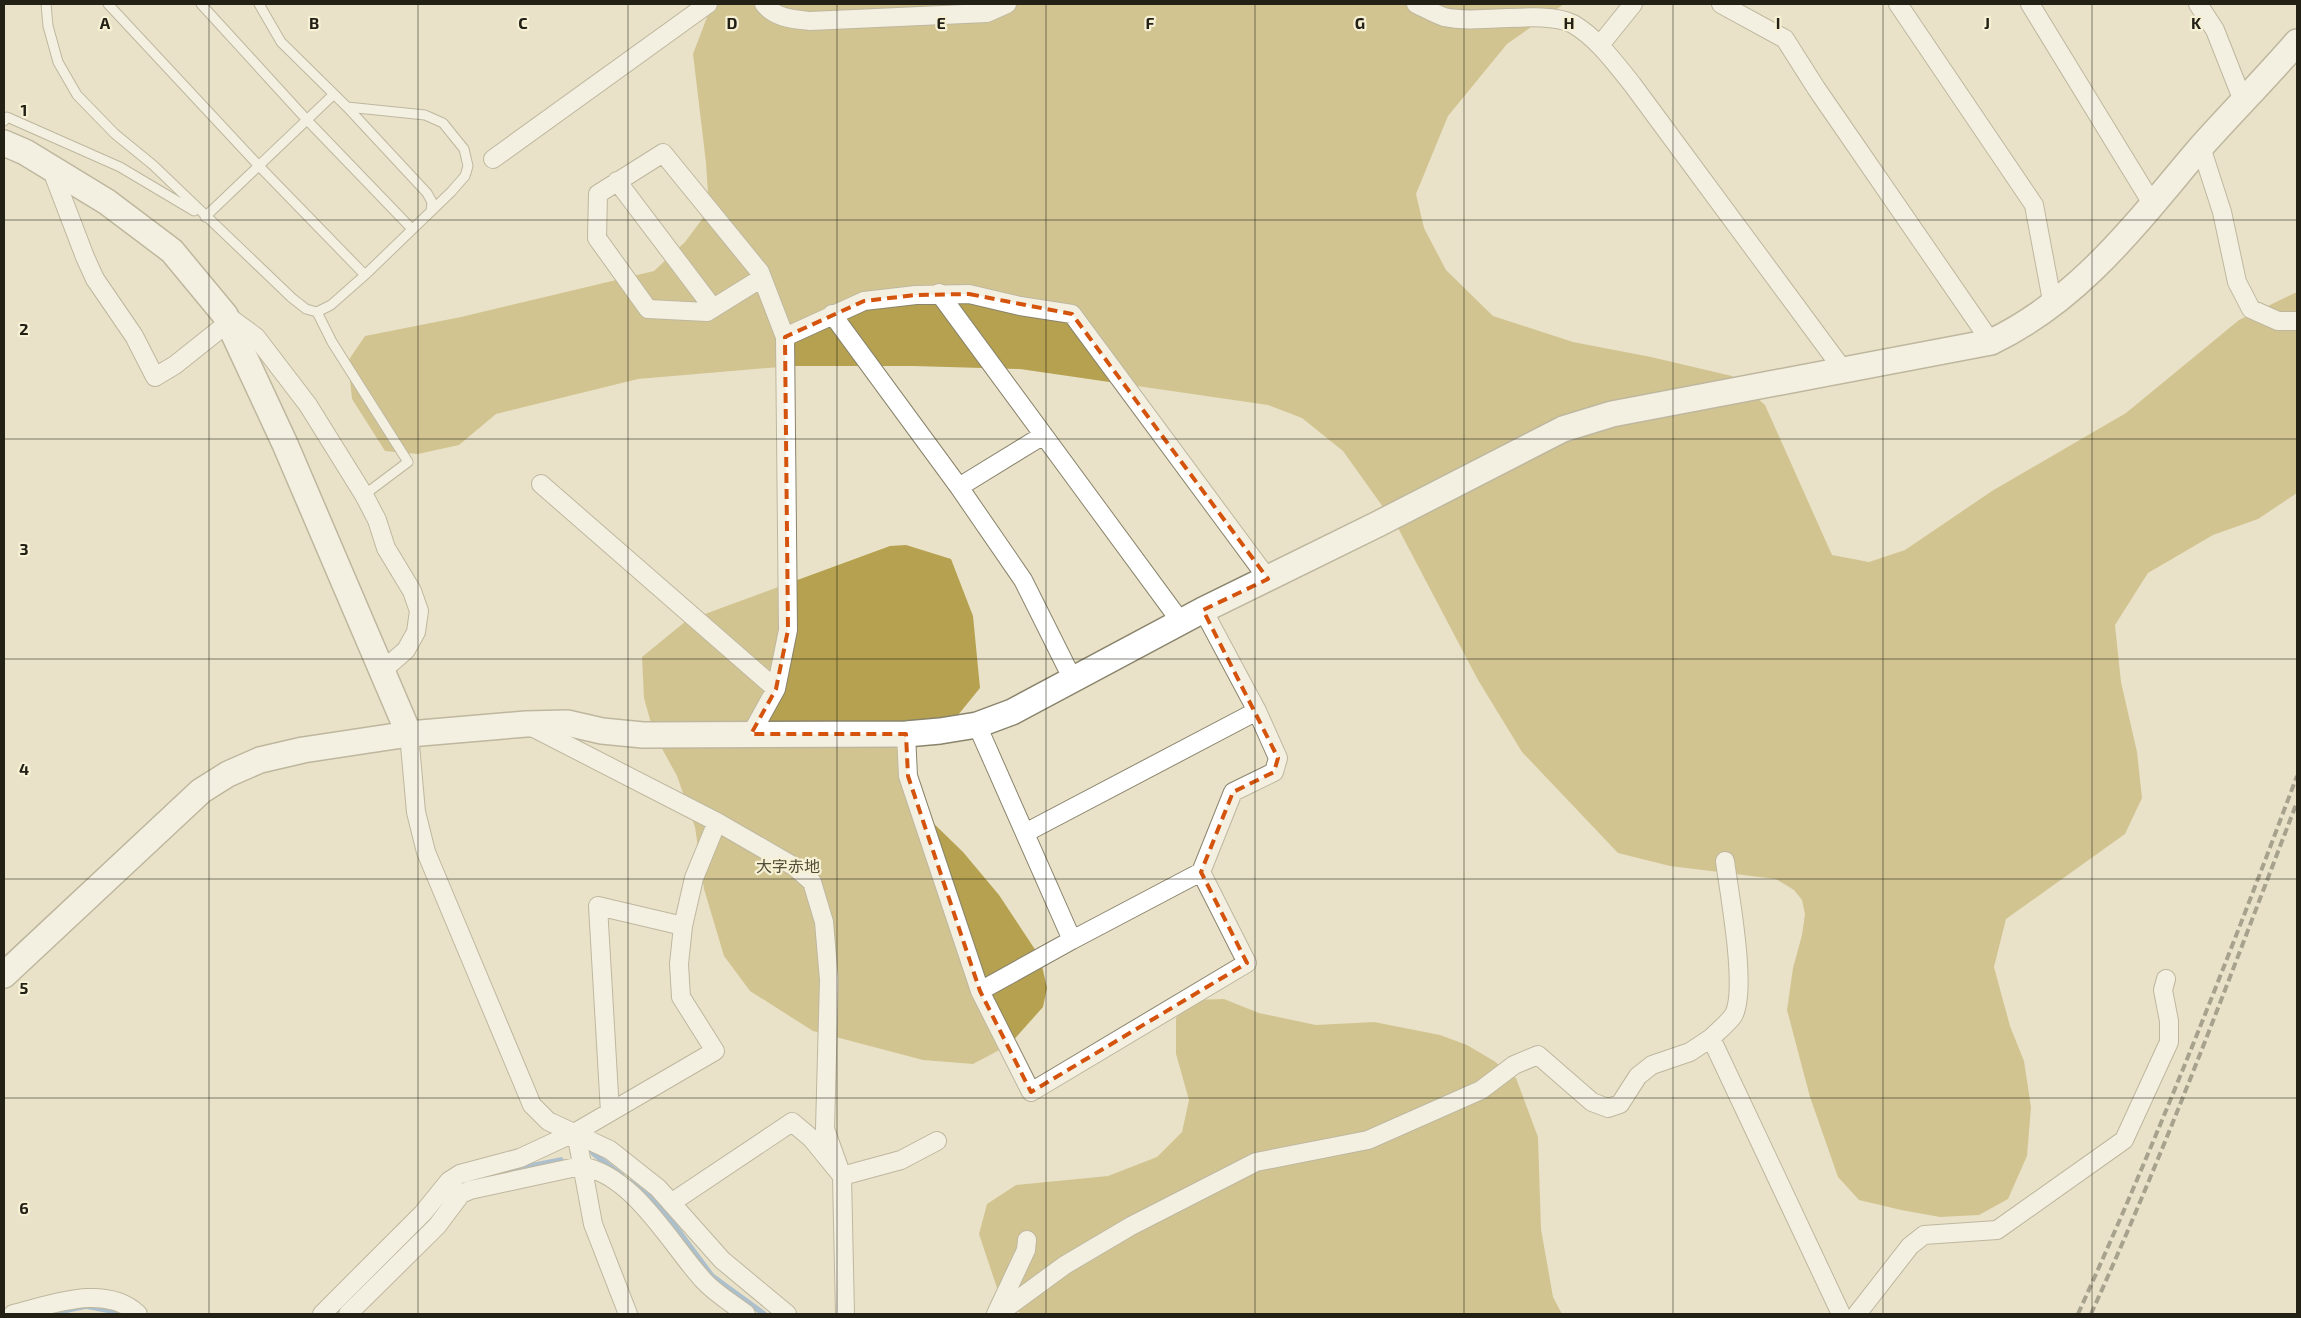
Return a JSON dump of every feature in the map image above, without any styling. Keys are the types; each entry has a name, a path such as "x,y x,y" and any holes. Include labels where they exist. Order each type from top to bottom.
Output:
{"street":[{"path":"493,159 708,4"},
{"path":"764,4 771,12 790,19 810,21 987,13 1007,4"},
{"path":"1416,4 1443,17 1466,19 1555,19 1573,24 1600,45 1632,84 1844,372"},
{"path":"1600,45 1633,4"},
{"path":"1721,4 1785,39 1816,88 1991,342"},
{"path":"1898,4 2034,205 2053,306"},
{"path":"2030,4 2154,205"},
{"path":"2198,4 2215,30 2243,101"},
{"path":"4,975 200,791 228,774 260,760 303,750 410,734 526,724 567,723 602,731 644,736 906,734 976,725 1012,712 1203,610 1268,579 1563,429 1612,414 1844,372 1991,342 2018,330 2053,306 2100,264 2154,205 2201,147 2297,42"},
{"path":"4,142 107,202 172,251 227,319 286,444 410,734 416,812 426,852 532,1105 548,1121 576,1132 610,1150 658,1188 722,1260 787,1314"},
{"path":"2201,147 2222,212 2237,282 2252,309 2278,320 2297,321"},
{"path":"751,734 776,688 788,630 785,337 760,272 663,153 598,194 597,238 648,309 707,312 762,278"},
{"path":"51,168 85,258 95,279 134,336 155,377 176,365 227,319"},
{"path":"617,181 714,308"},
{"path":"785,337 864,301 939,293 970,294 1020,306 1072,314 1268,579"},
{"path":"939,293 1042,436 1181,622"},
{"path":"832,314 959,487 1023,580 1073,680"},
{"path":"227,319 256,337 308,405 364,495 377,520 386,548 412,590 419,611 416,632 406,650 382,672"},
{"path":"959,487 1042,436"},
{"path":"541,484 776,688"},
{"path":"980,991 1201,872 1233,792 1274,772 1278,758 1257,711 1203,610"},
{"path":"1025,833 1257,711"},
{"path":"526,724 717,822 795,867 812,882 824,922 829,980 825,1129 842,1176 845,1251 844,1314"},
{"path":"976,725 1072,940"},
{"path":"906,734 908,776 980,991 1031,1092 1247,963 1201,872"},
{"path":"322,1314 423,1213 449,1181 460,1174 520,1158 576,1132 715,1051 681,997 679,964 684,926 694,878 717,822"},
{"path":"997,1314 1065,1264 1131,1226 1256,1162 1368,1140 1480,1090 1514,1065 1538,1055 1592,1102 1608,1108 1620,1104 1638,1076 1652,1065 1690,1052 1711,1038 1733,1015 1738,997 1738,967 1725,861"},
{"path":"610,1112 598,906 684,926"},
{"path":"1857,1314 1910,1246 1924,1235 1997,1230 2124,1140 2169,1042 2169,1021 2163,990 2166,979"},
{"path":"1711,1038 1841,1314"},
{"path":"671,1203 792,1122 811,1138 842,1176"},
{"path":"576,1132 593,1224 628,1314"},
{"path":"842,1176 901,1160 937,1141"},
{"path":"348,1314 437,1226 461,1194 470,1190 581,1166 596,1168 643,1205 705,1282 746,1314"},
{"path":"997,1314 1026,1250 1027,1240"},
{"path":"13,1314 74,1308 100,1298 119,1302 138,1314"}],"lane":[{"path":"46,4 48,26 58,62 77,95 115,134 153,165 205,217 292,298 306,309 316,312 331,305 365,276 465,176 468,166 464,149 443,123 425,115 347,107"},
{"path":"108,4 365,276"},
{"path":"201,4 307,120 412,229"},
{"path":"259,4 281,42 347,107 427,193 432,202 430,211"},
{"path":"205,217 334,95"},
{"path":"4,121 7,117 120,167 205,217"},
{"path":"316,312 332,342 408,462 364,495"}],"highlighted area":[{"path":"969,294 1072,314 1268,579 1203,610 1278,758 1274,772 1233,792 1201,872 1247,963 1031,1092 980,991 908,776 906,734 751,734 776,689 788,630 785,337 864,301 916,295"}],"shaded area":[{"path":"712,4 1564,4 1507,44 1448,116 1416,194 1424,228 1446,270 1493,316 1573,342 1651,357 1732,376 1765,405 1832,555 1869,562 1905,550 1992,491 2126,413 2239,320 2297,292 2297,493 2258,519 2213,535 2148,573 2115,625 2121,682 2137,752 2142,798 2125,834 2006,919 1994,967 2010,1026 2024,1061 2031,1107 2027,1156 2008,1199 1979,1215 1940,1217 1859,1200 1838,1177 1810,1097 1787,1010 1793,968 1802,935 1805,914 1802,900 1794,890 1776,879 1670,866 1618,853 1522,752 1478,680 1398,528 1343,451 1302,418 1268,405 1020,369 913,366 791,366 638,379 496,414 459,445 418,454 385,451 352,399 348,361 365,336 461,317 654,271 685,242 709,210 706,163 693,54"},
{"path":"906,545 951,559 973,616 980,688 958,715 926,737 907,758 928,818 963,852 999,895 1040,957 1047,988 1043,1007 1009,1045 973,1064 923,1060 813,1031 750,991 724,956 704,889 695,827 677,776 654,734 644,698 642,657 686,621 890,546"},
{"path":"1224,999 1259,1013 1316,1025 1374,1022 1440,1035 1467,1045 1494,1061 1516,1078 1538,1137 1541,1229 1553,1297 1562,1314 1021,1314 998,1291 979,1234 987,1204 1016,1185 1108,1176 1157,1157 1182,1132 1189,1100 1176,1054 1176,1018 1190,1000"}],"waterway":[{"path":"593,1153 622,1176"},
{"path":"495,1173 561,1160"},
{"path":"630,1182 651,1198 669,1218 712,1276 764,1314"},
{"path":"49,1314 86,1306 122,1313"}],"railway":[{"path":"2078,1314 2108,1248 2192,1047 2297,776"},
{"path":"2091,1314 2172,1124 2297,802"}],"district":[{"name":"大字赤地","path":"788,865"}]}
